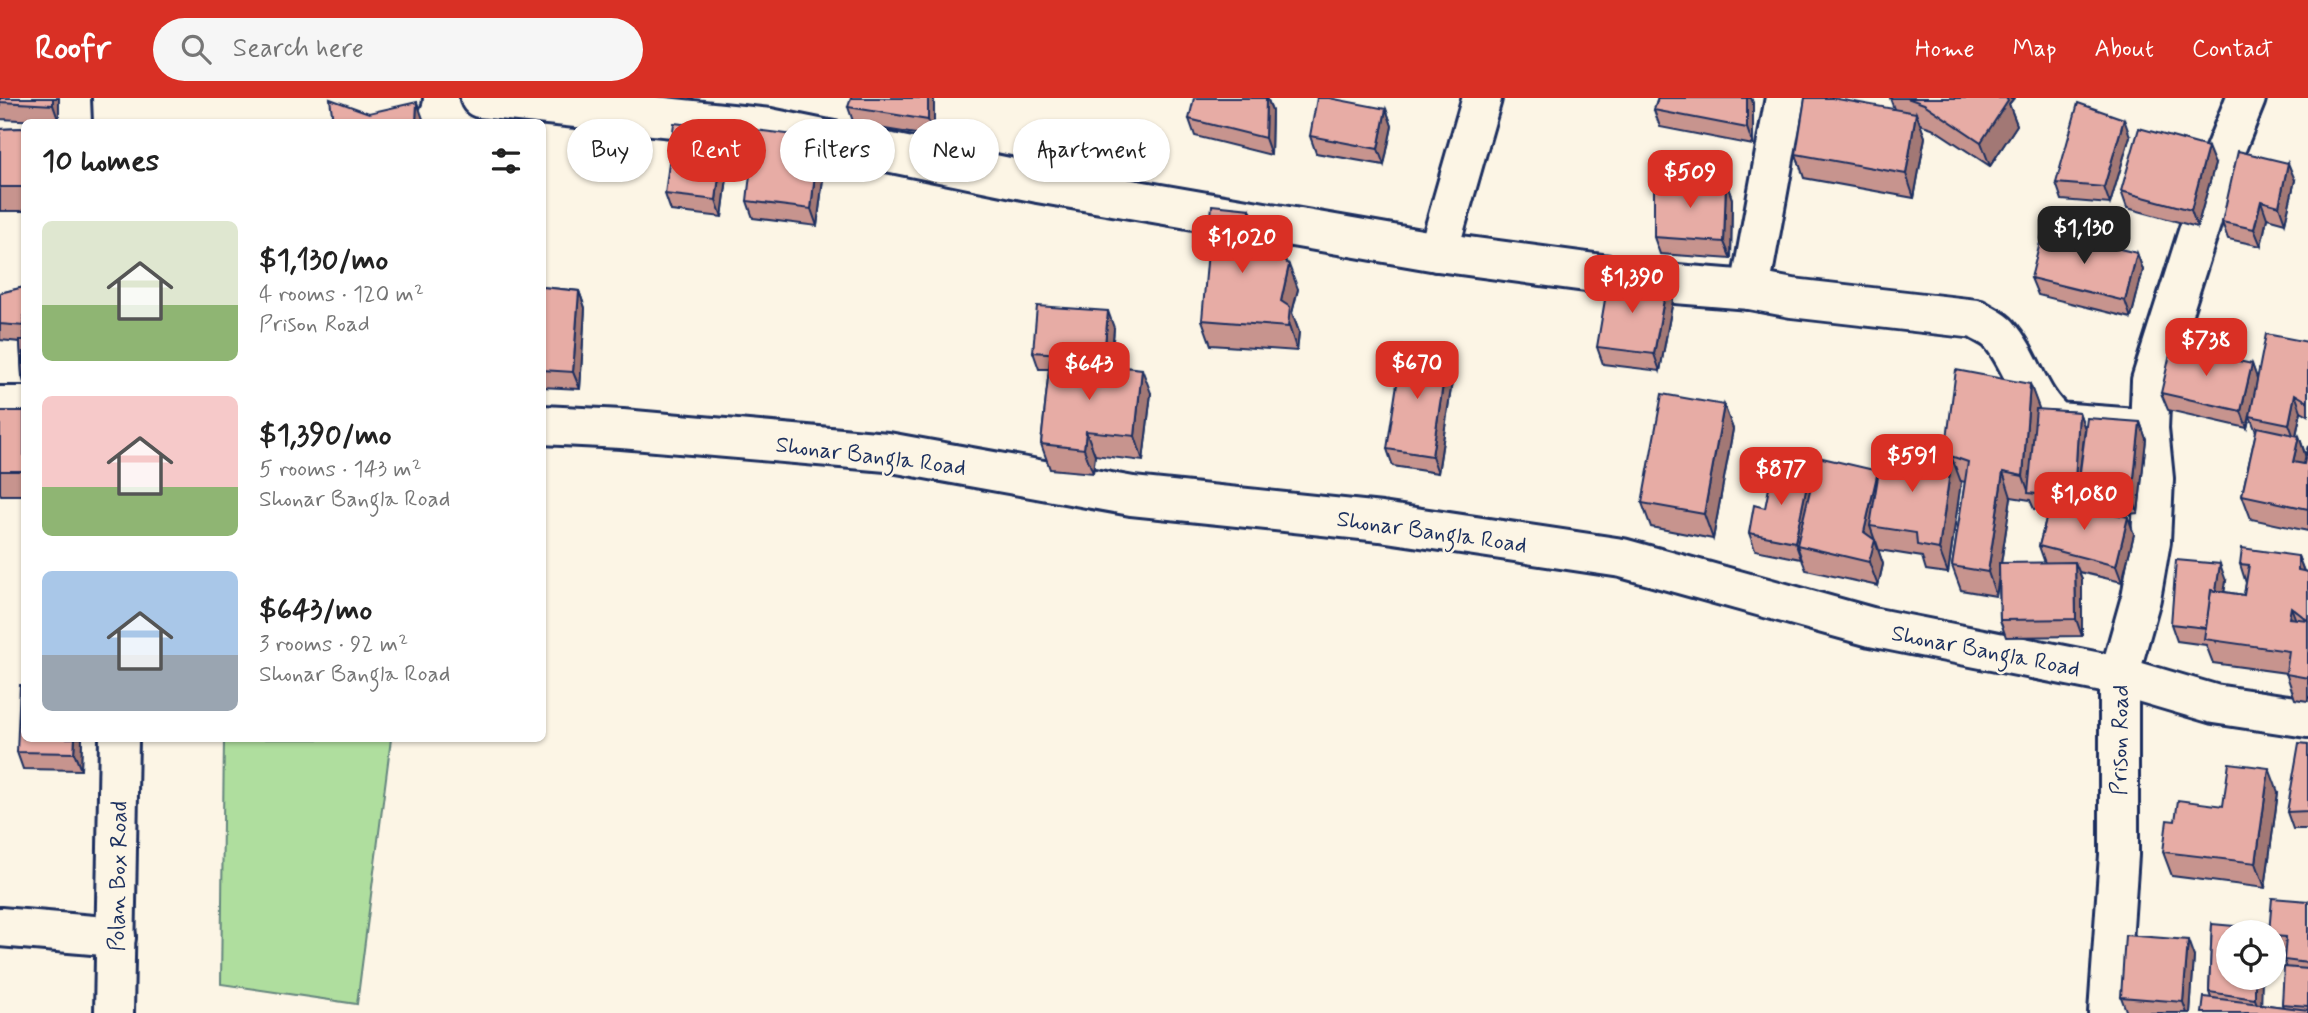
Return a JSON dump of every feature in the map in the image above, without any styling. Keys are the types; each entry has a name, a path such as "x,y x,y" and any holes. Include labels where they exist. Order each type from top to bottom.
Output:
{"street":[{"path":"112,112 402,98"},
{"path":"480,98 770,128 1038,183 1438,252 1676,284 1750,290 1792,298 1976,319 1998,332 2021,365 2027,384 2045,413 2057,422 2149,429"},
{"path":"1438,252 1482,98"},
{"path":"1750,290 1785,98"},
{"name":"Prison Road","path":"2108,1013 2119,855 2119,676 2141,598 2151,541 2154,479 2149,429 2151,381 2221,160 2246,98"},
{"path":"0,406 21,406"},
{"name":"Shonar Bangla Road","path":"546,425 622,429 887,452 1132,496 1381,522 1622,558 1871,627 2119,676 2214,704 2308,718"},
{"name":"Polan Box Road","path":"114,1013 119,742"},
{"path":"0,927 116,937"}],"green space":[{"path":"224,742 391,742 357,1004 221,984"}],"building":[{"path":"0,98 53,98 53,105 0,102"},
{"path":"851,98 928,98 928,119 922,119 848,107"},
{"path":"1194,98 1266,98 1265,138 1189,119"},
{"path":"1317,98 1386,109 1378,149 1310,136"},
{"path":"1658,98 1747,98 1747,128 1654,110"},
{"path":"1805,98 1832,98 1916,113 1906,174 1796,154"},
{"path":"1907,98 2006,98 2008,101 1981,142 1924,104"},
{"path":"330,99 369,113 417,102 416,119 333,119"},
{"path":"2078,103 2124,119 2104,187 2056,183"},
{"path":"21,128 21,187 0,187 0,129"},
{"path":"2139,128 2208,147 2191,210 2121,191"},
{"path":"766,131 780,133 780,182 814,182 811,209 747,201 749,182 766,182"},
{"path":"2238,151 2288,163 2279,206 2261,201 2254,229 2222,222"},
{"path":"667,178 667,182 718,182 716,200 665,194"},
{"path":"1654,178 1726,182 1724,242 1654,237"},
{"path":"1212,205 1250,209 1247,250 1276,252 1289,265 1281,301 1290,307 1288,327 1202,320"},
{"path":"2043,231 2137,253 2125,301 2031,278"},
{"path":"1609,276 1667,283 1654,354 1597,347"},
{"path":"546,287 579,291 573,372 546,370"},
{"path":"21,288 21,326 0,324 0,293"},
{"path":"1037,306 1108,311 1104,357 1033,352"},
{"path":"2266,334 2308,342 2308,402 2295,394 2289,424 2250,416"},
{"path":"1403,345 1448,352 1432,456 1387,449"},
{"path":"2172,346 2252,364 2241,411 2161,393"},
{"path":"1050,359 1142,369 1135,436 1086,431 1084,449 1041,444"},
{"path":"1956,370 2030,384 2023,476 2003,472 1988,572 1952,566 1968,462 1945,454"},
{"path":"1662,394 1724,405 1704,514 1642,503"},
{"path":"2036,409 2079,412 2074,498 2028,493"},
{"path":"0,411 21,411 21,471 0,471"},
{"path":"2087,418 2140,422 2132,496 2076,502"},
{"path":"2257,427 2299,436 2293,462 2304,464 2308,446 2308,509 2242,495"},
{"path":"1883,446 1952,458 1939,549 1917,545 1916,533 1870,526"},
{"path":"1818,457 1878,471 1864,532 1875,540 1869,562 1797,545"},
{"path":"1773,468 1809,475 1795,542 1749,533 1754,505 1765,508"},
{"path":"2051,500 2128,517 2116,566 2039,546"},
{"path":"2242,548 2298,556 2298,570 2308,572 2308,678 2286,674 2289,651 2204,639 2211,590 2244,595 2249,565 2240,564","holes":["2291,607 2307,620 2289,618"]},
{"path":"2176,560 2220,564 2216,591 2211,590 2206,628 2171,624"},
{"path":"2075,562 2076,619 2000,620 1999,563"},
{"path":"21,685 21,742 75,742 74,753 17,752"},
{"path":"2299,743 2308,744 2308,811 2287,812"},
{"path":"2229,763 2269,768 2256,863 2163,852 2167,820 2175,821 2178,800 2223,806"},
{"path":"2272,898 2308,901 2308,963 2286,960 2286,920 2270,920"},
{"path":"2212,924 2216,924 2216,990 2255,990 2255,999 2209,992"},
{"path":"2125,935 2188,940 2183,1002 2121,997"},
{"path":"2286,967 2308,969 2308,1006 2282,1004 2283,990 2286,990"},
{"path":"2204,997 2308,1010 2308,1013 2202,1013"}]}
